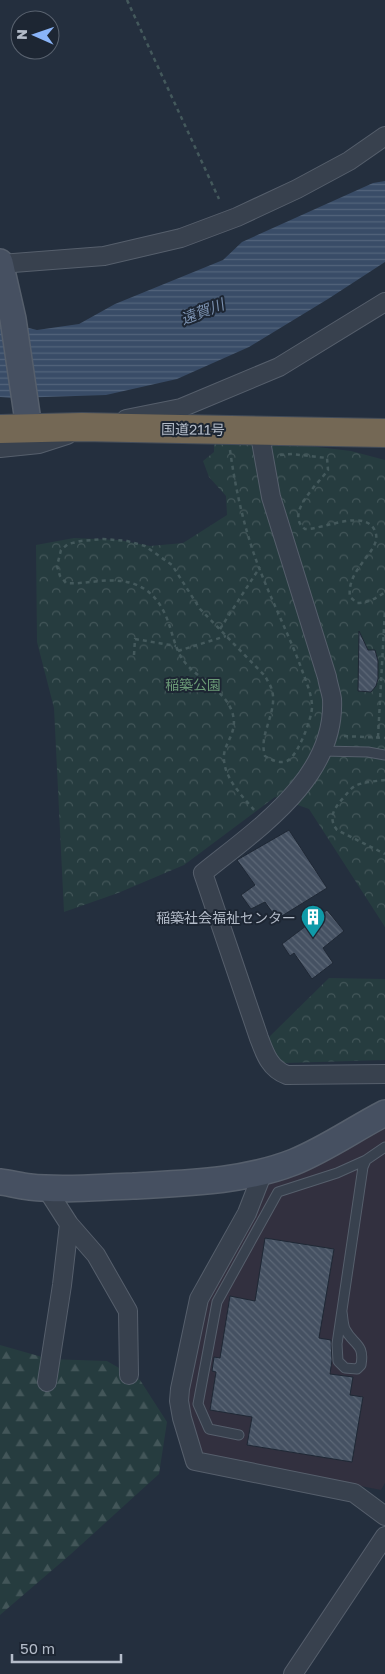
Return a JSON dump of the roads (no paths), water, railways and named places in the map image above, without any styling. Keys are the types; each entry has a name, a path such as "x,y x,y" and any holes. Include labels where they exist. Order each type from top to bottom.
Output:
{"highway":[{"name":"国道211号","path":"0,429 29,422 261,443 385,433"}],"street":[{"path":"29,422 13,319 0,264 104,256 181,238 237,217 297,189 348,161 385,136"},
{"path":"0,448 39,444 67,435 82,427 181,408 224,392 279,367 385,302"},
{"path":"261,443 267,481 276,515 332,697 332,713 322,751 308,776 277,812 203,873 259,1038 267,1059 278,1072 287,1075 385,1074"},
{"path":"0,1182 31,1187 68,1188 184,1184 223,1180 263,1172 293,1162 321,1150 385,1113"},
{"path":"263,1172 247,1213 199,1298 179,1401 195,1461 354,1493 385,1516"},
{"path":"46,1188 69,1224 96,1255 128,1311 129,1375"},
{"path":"47,1382 69,1224"},
{"path":"293,1674 385,1536"}],"lane":[{"path":"322,751 368,752 385,755"},
{"path":"239,1435 209,1428 198,1404 217,1302 278,1192 337,1173 366,1160 385,1148"},
{"path":"342,1312 344,1328 361,1349 361,1366 357,1369 345,1368 338,1361 337,1344 363,1167 366,1160"}],"water":[{"name":"遠賀川","path":"385,181 385,262 249,347 177,379 106,395 0,397 0,321 37,330 79,324 115,304 223,260 242,242 373,183"}],"place":[{"name":"稲築社会福祉センター","path":"313,938"}],"park label":[{"name":"稲築公園","path":"193,684"}]}
